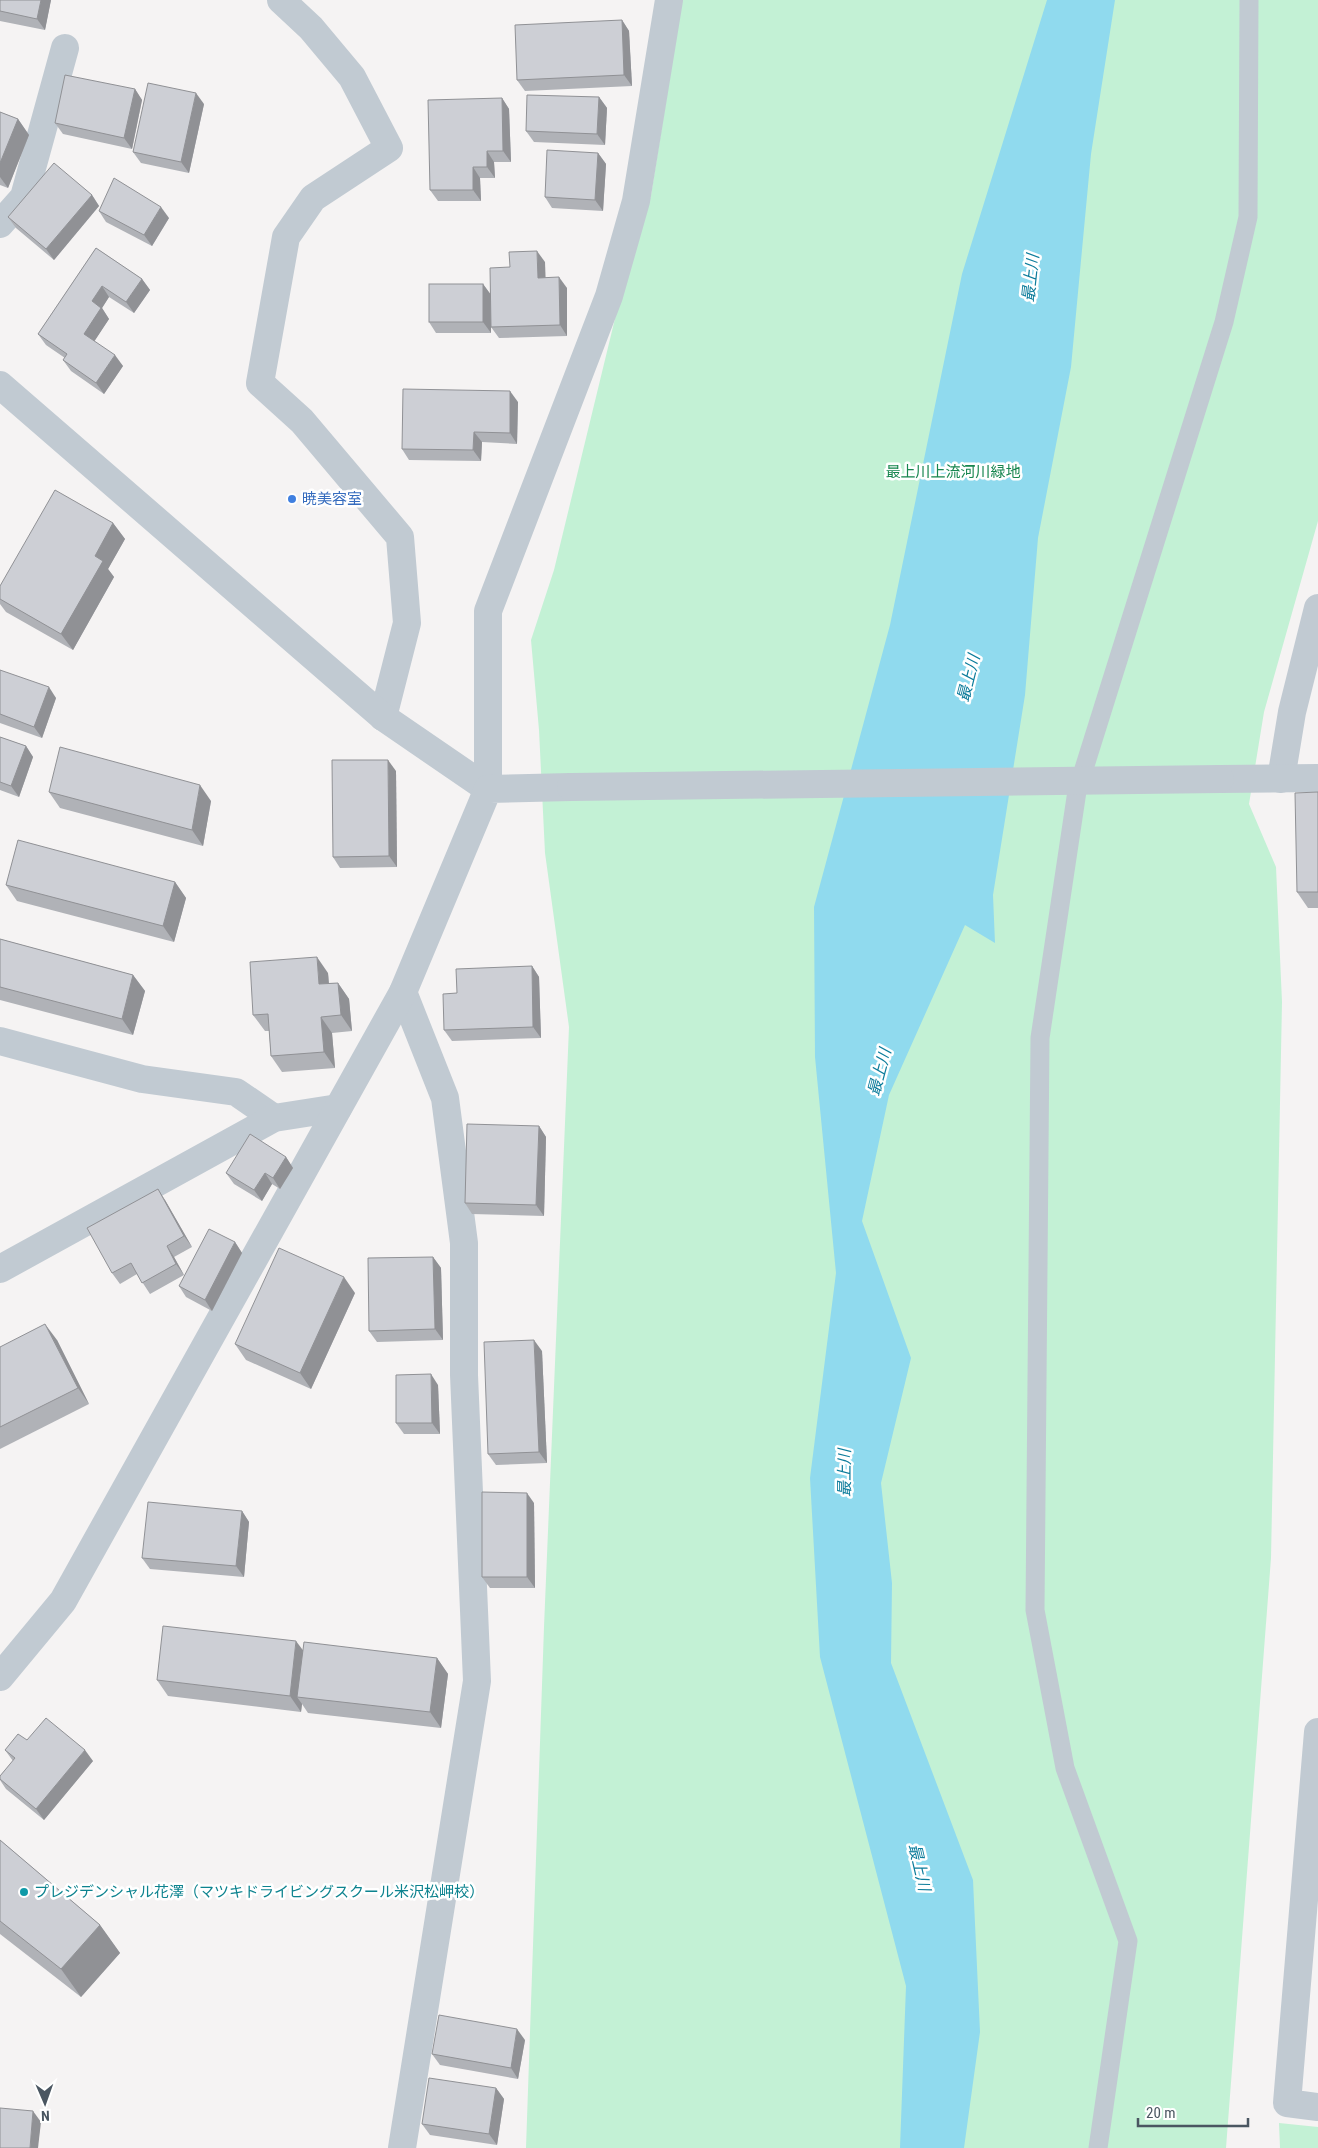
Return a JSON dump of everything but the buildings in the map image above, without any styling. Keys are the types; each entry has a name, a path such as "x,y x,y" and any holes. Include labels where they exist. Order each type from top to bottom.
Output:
{"street":[{"path":"281,0 312,28 352,77 389,148 313,198 286,236 260,383 302,421 400,536 407,623 383,716"},
{"path":"0,1677 63,1601 403,992 488,790 488,611 609,296 636,201 670,0"},
{"path":"0,224 24,197 65,48"},
{"path":"0,384 383,716 488,790 571,786 1318,778"},
{"path":"1281,779 1292,712 1318,608"},
{"path":"402,2148 477,1681 464,1375 464,1243 445,1098 403,992"},
{"path":"0,1041 142,1079 236,1092 274,1118"},
{"path":"0,1269 274,1118 338,1108"},
{"path":"1318,1732 1287,2104 1318,2107"}],"lane":[{"path":"1098,2148 1128,1941 1065,1768 1035,1610 1040,1038 1077,791 1224,322 1248,217 1249,0"}],"green space":[{"name":"最上川上流河川緑地","path":"682,0 1318,0 1318,521 1264,712 1249,804 1276,867 1282,1002 1271,1558 1226,2148 526,2148 544,1627 569,1027 545,853 539,730 531,640 554,570 620,298 651,195"},
{"path":"1279,2123 1318,2127 1318,2148 1280,2148"}],"water":[{"name":"最上川","path":"1047,0 1115,0 1091,154 1071,367 1038,538 1025,695 993,895 995,943 965,925 889,1095 862,1221 911,1358 881,1483 892,1583 891,1663 973,1880 980,2032 964,2148 900,2148 906,1986 820,1657 810,1478 836,1273 815,1057 814,907 890,625 962,274"}],"place":[{"name":"暁美容室","path":"292,499"},
{"name":"プレジデンシャル花澤（マツキドライビングスクール米沢松岬校）","path":"24,1892"}]}
